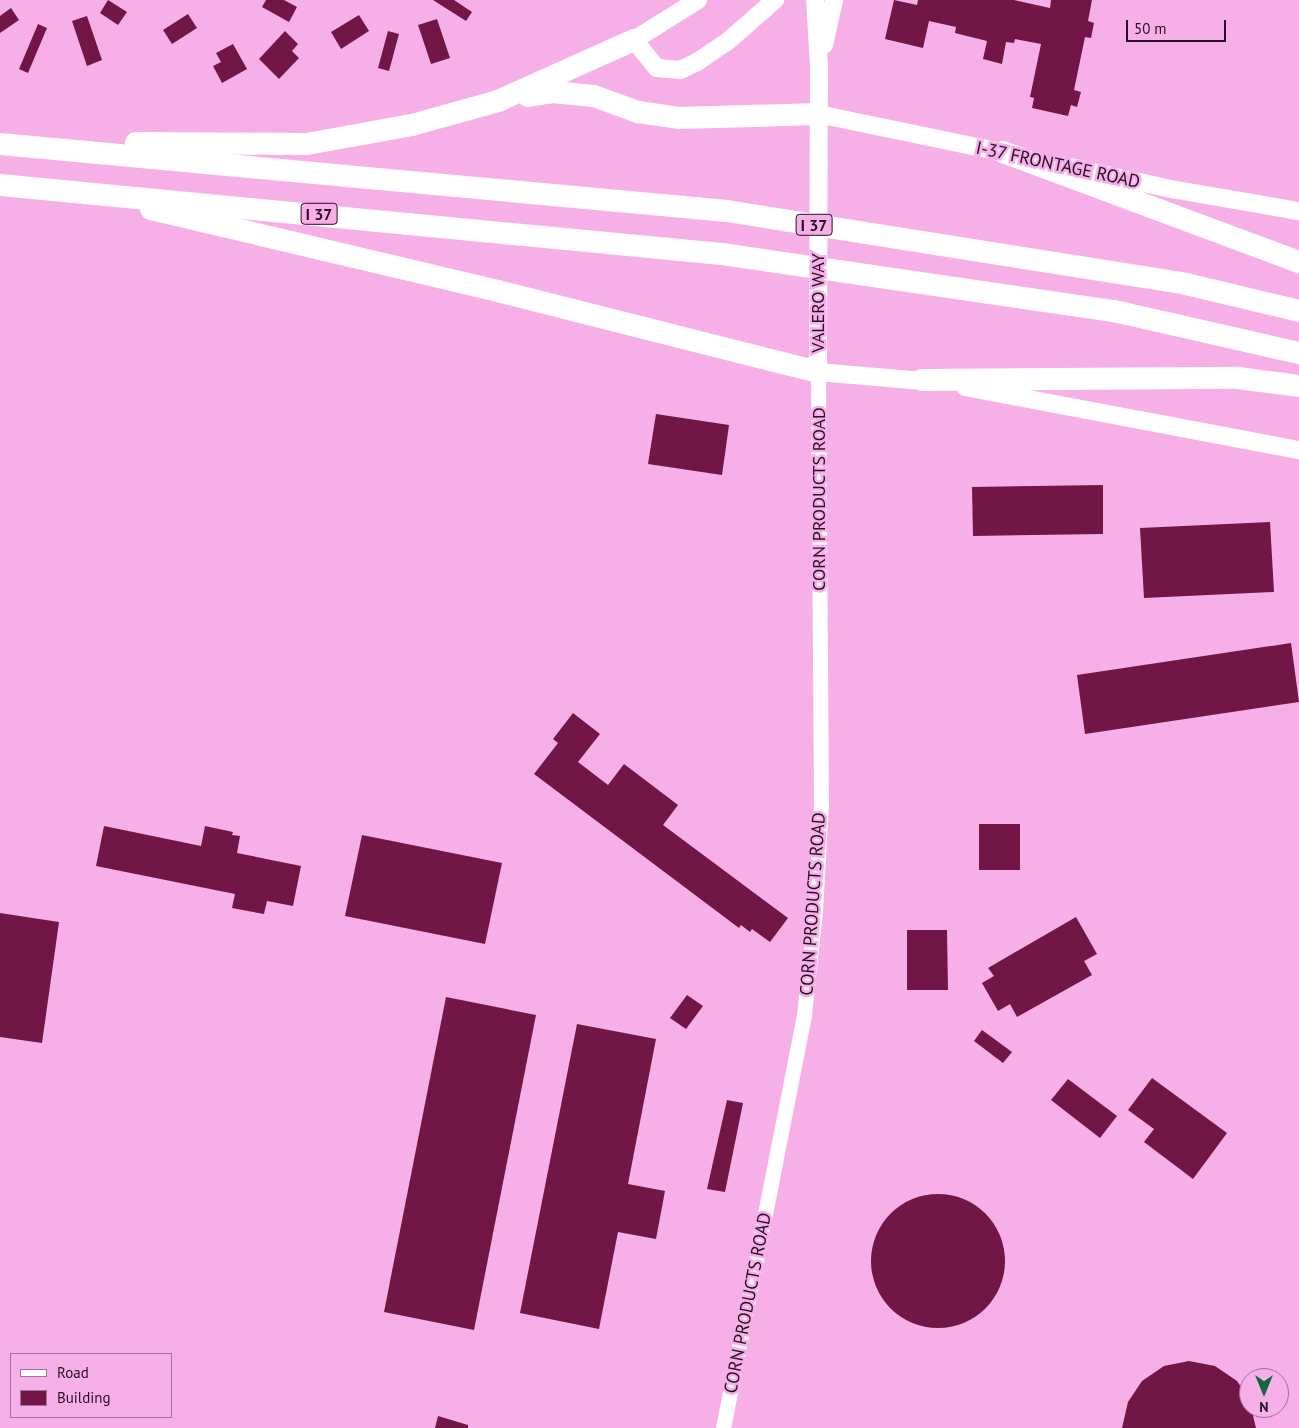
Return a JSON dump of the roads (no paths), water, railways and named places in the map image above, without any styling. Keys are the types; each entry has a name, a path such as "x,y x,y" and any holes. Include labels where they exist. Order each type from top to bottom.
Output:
{"highway":[{"path":"498,101 634,40"},
{"path":"43,147 98,142 307,144 412,125 498,101 552,92 594,96 638,112 679,118 818,114"},
{"name":"I 37","path":"0,144 727,211 1186,284 1299,311"},
{"path":"1003,152 1299,262"},
{"name":"I 37","path":"0,185 65,189 722,254 1114,311 1299,353"},
{"path":"65,189 498,291 818,372"},
{"path":"922,380 1238,378 1299,386"}],"main road":[{"path":"698,0 634,40 657,68 680,70 727,42 775,0"},
{"path":"815,0 819,65 818,114"},
{"path":"819,65 834,0"},
{"name":"I-37 FRONTAGE ROAD","path":"818,114 1171,189 1299,212"},
{"name":"VALERO WAY","path":"818,114 818,372"},
{"path":"818,372 922,380 1299,450"}],"street":[{"name":"CORN PRODUCTS ROAD","path":"723,1428 804,1015 815,911 821,803 818,372"}]}
